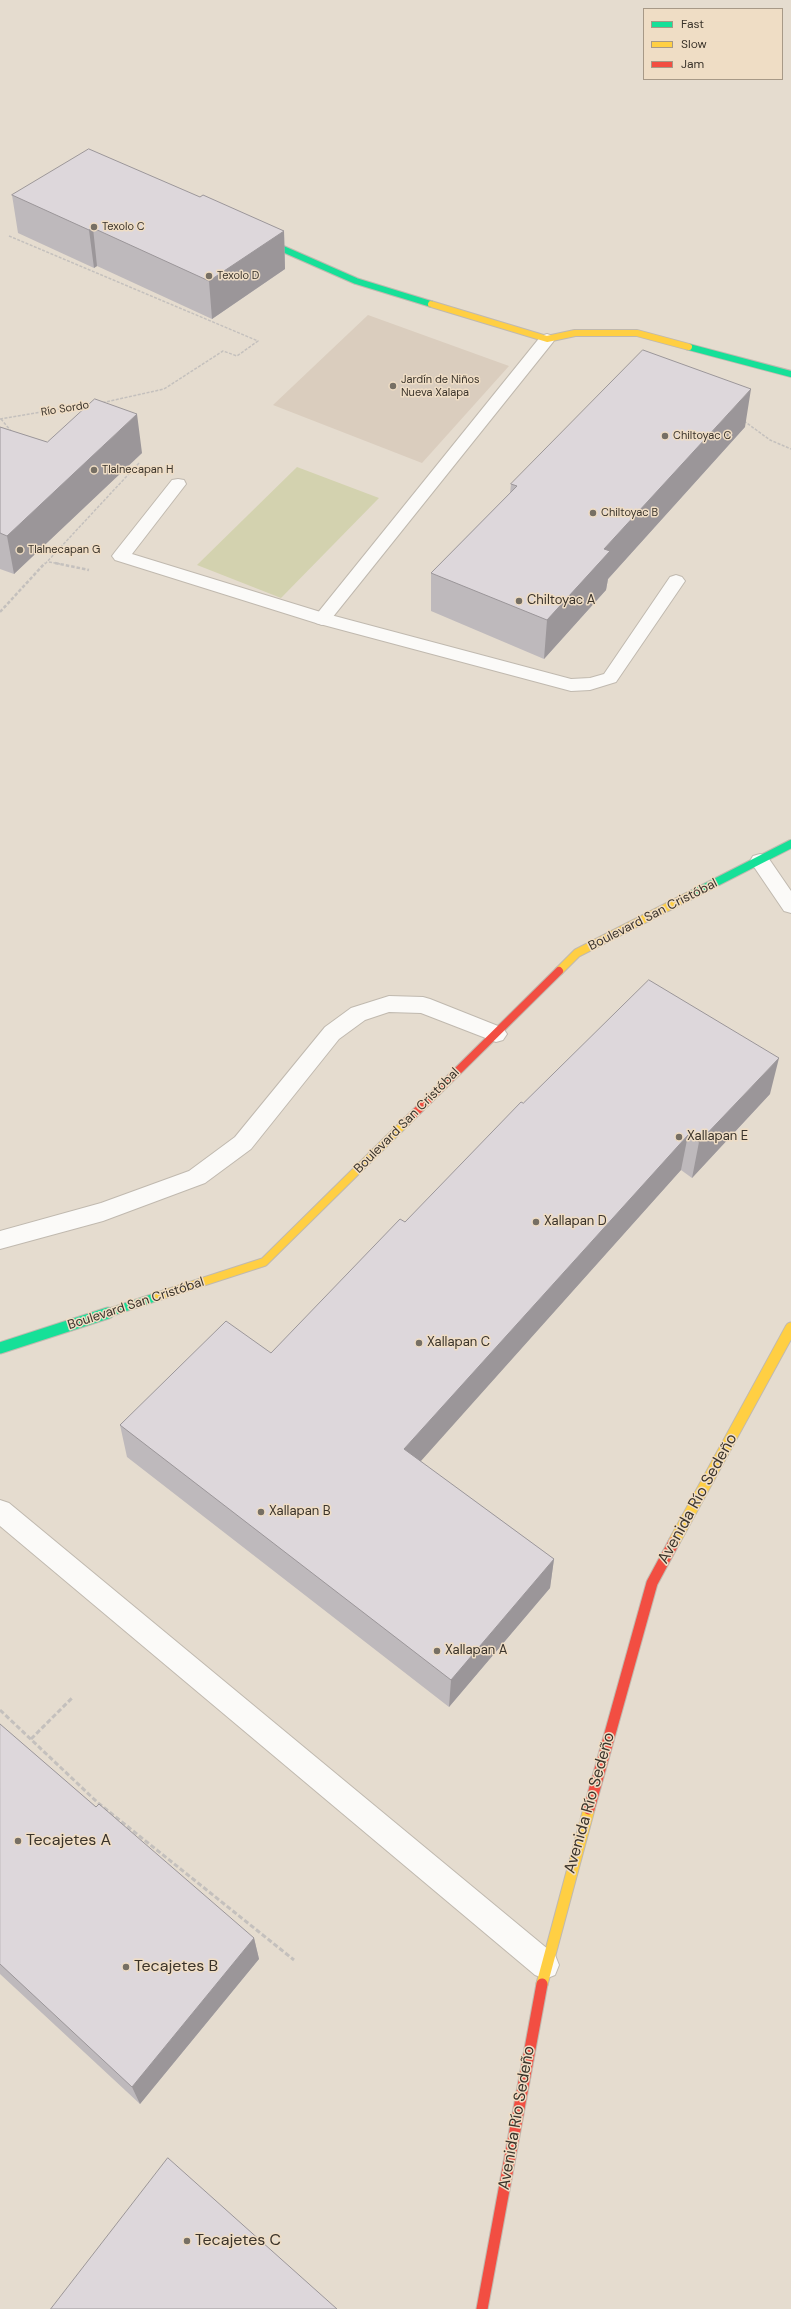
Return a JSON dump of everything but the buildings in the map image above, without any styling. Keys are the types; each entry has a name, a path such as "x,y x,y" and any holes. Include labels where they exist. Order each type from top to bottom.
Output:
{"street":[{"path":"247,233 356,281 547,339 575,333 637,333 791,374"},
{"path":"322,619 547,339"},
{"path":"178,484 121,556 322,619 571,685 590,684 610,678 676,581"},
{"name":"Boulevard San Cristóbal","path":"0,1348 264,1262 577,953 791,844"},
{"path":"760,861 791,906"},
{"path":"0,1240 103,1212 197,1177 243,1143 332,1033 358,1014 389,1004 423,1005 496,1034"},
{"name":"Avenida Río Sedeño","path":"482,2309 545,1965 652,1583 791,1328"},
{"path":"0,1511 545,1965"}],"path":[{"name":"Río Sordo","path":"9,236 258,341 237,356 223,351 164,389 131,398 100,403"},
{"name":"Río Sordo","path":"1,419 93,404"},
{"path":"738,417 770,440 791,449"},
{"path":"1,419 14,435"},
{"path":"0,612 139,463"},
{"path":"31,1739 73,1697"},
{"path":"0,1710 97,1802 294,1960"},
{"path":"92,1808 97,1802"}],"shaded area":[{"name":"Jardín de Niños Nueva Xalapa","path":"368,315 509,366 422,463 273,405"}],"green space":[{"path":"297,467 379,498 281,598 197,565"}],"traffic: fast":[{"path":"258,238 356,281 431,304"},
{"path":"689,347 791,374"},
{"path":"691,895 791,844"},
{"path":"0,1348 156,1297"}],"traffic: slow":[{"path":"431,304 547,339 575,333 637,333 689,347"},
{"path":"559,971 577,953 691,895"},
{"path":"156,1297 264,1262 406,1122"},
{"path":"674,1542 791,1328"},
{"path":"542,1984 589,1809"}],"traffic: jam":[{"path":"406,1122 559,971"},
{"path":"589,1809 652,1583 674,1542"},
{"path":"482,2309 542,1984"}],"place":[{"name":"Texolo C","path":"94,227"},
{"name":"Texolo D","path":"209,276"},
{"name":"Jardín de Niños Nueva Xalapa","path":"393,386"},
{"name":"Chiltoyac C","path":"665,436"},
{"name":"Tlalnecapan H","path":"94,470"},
{"name":"Chiltoyac B","path":"593,513"},
{"name":"Tlalnecapan G","path":"20,550"},
{"name":"Chiltoyac A","path":"519,601"},
{"name":"Xallapan E","path":"679,1137"},
{"name":"Xallapan D","path":"536,1222"},
{"name":"Xallapan C","path":"419,1343"},
{"name":"Xallapan B","path":"261,1512"},
{"name":"Xallapan A","path":"437,1651"},
{"name":"Tecajetes A","path":"18,1841"},
{"name":"Tecajetes B","path":"126,1967"},
{"name":"Tecajetes C","path":"187,2241"}]}
